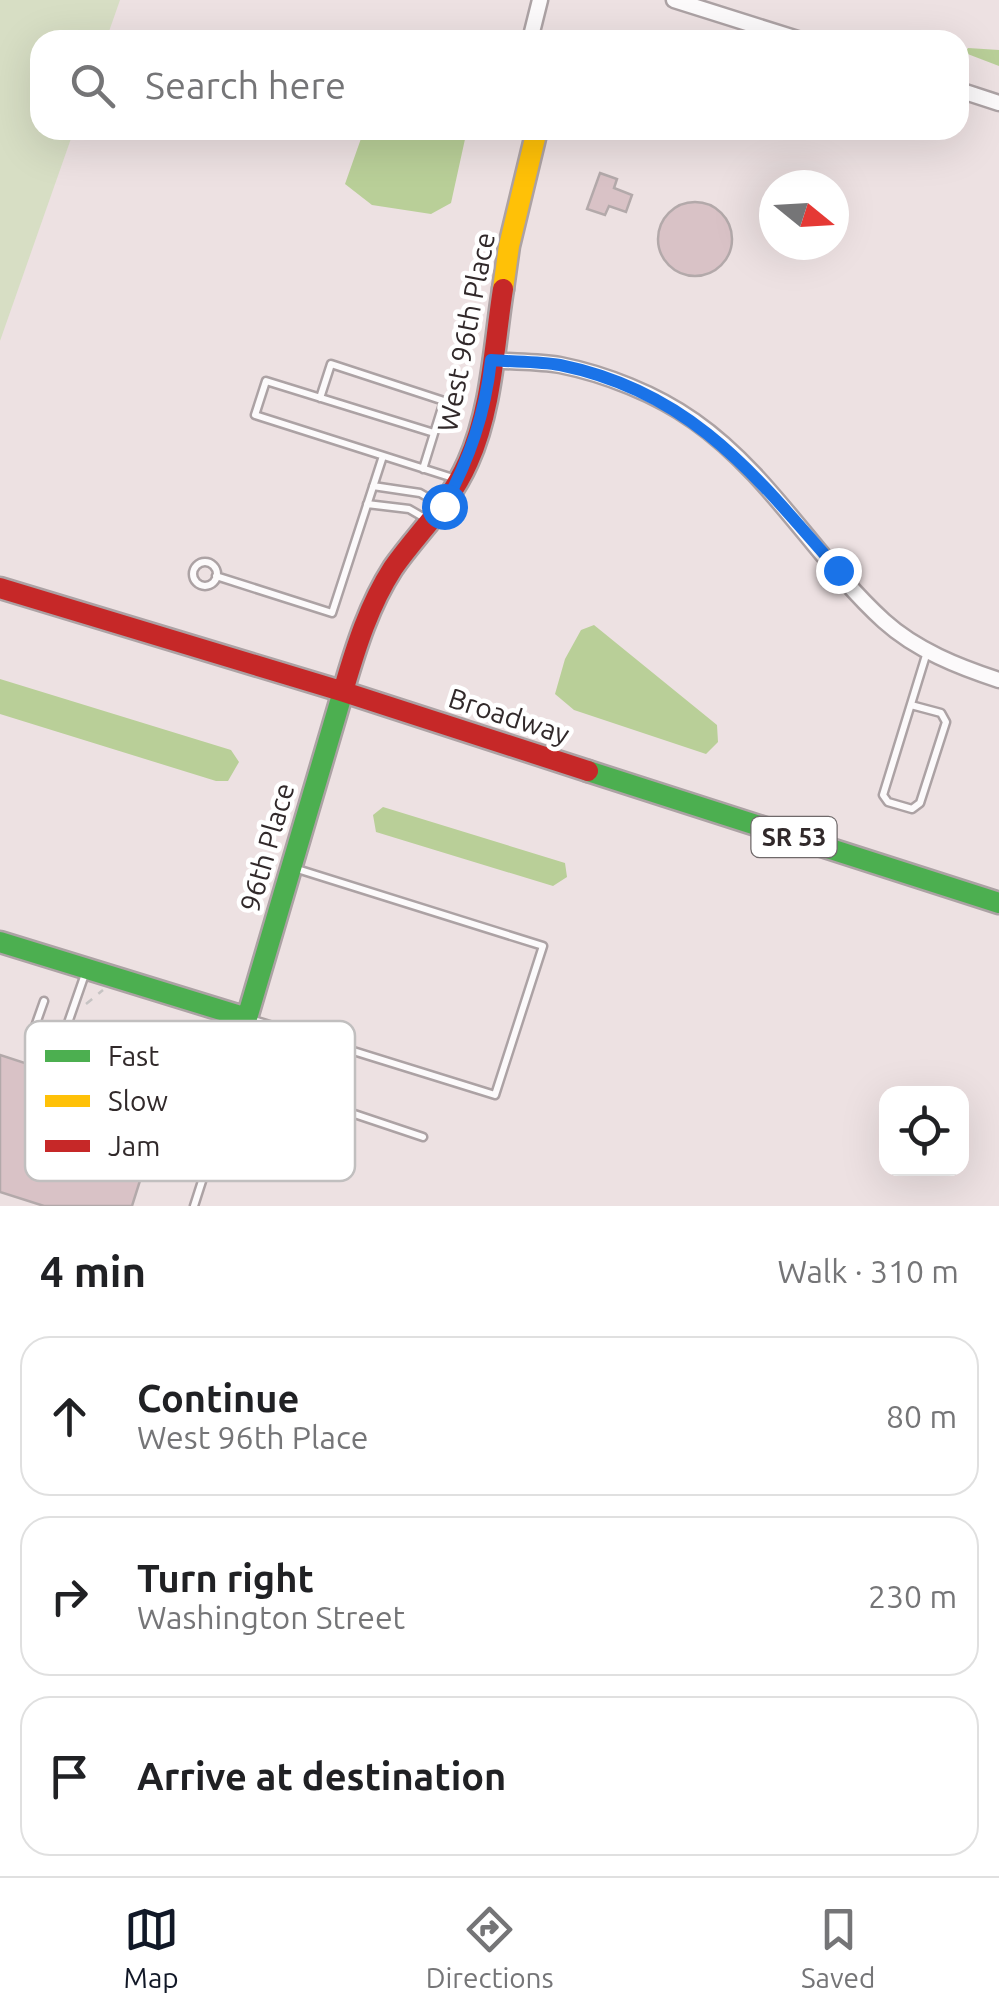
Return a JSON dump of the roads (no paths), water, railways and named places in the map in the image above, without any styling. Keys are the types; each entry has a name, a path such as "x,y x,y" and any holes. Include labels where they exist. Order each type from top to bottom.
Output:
{"street":[{"path":"532,30 540,0"},
{"path":"674,0 768,30"},
{"path":"969,93 999,103"},
{"name":"West 96th Place","path":"341,691 368,616 394,570 438,514 469,460 486,404 509,246 535,140"},
{"path":"491,360 560,365 656,398 694,421 762,482 884,622 928,651 999,680"},
{"name":"Broadway","path":"0,588 341,691 999,903"},
{"name":"96th Place","path":"246,1018 341,691"},
{"path":"0,942 246,1018"}],"lane":[{"path":"320,398 330,364 444,401 423,469"},
{"path":"434,433 266,381 255,415 458,480"},
{"path":"216,576 332,613 383,456"},
{"path":"373,486 420,493 438,514"},
{"path":"367,504 438,514"},
{"path":"911,704 940,714 946,722 920,803 912,810 888,802 883,795 911,704 928,651"},
{"path":"290,867 543,946 495,1095 355,1052"},
{"path":"68,1021 86,969"},
{"path":"37,1021 44,1001"},
{"path":"245,1021 256,1021"},
{"path":"355,1114 423,1137"},
{"path":"194,1206 202,1181"}]}
